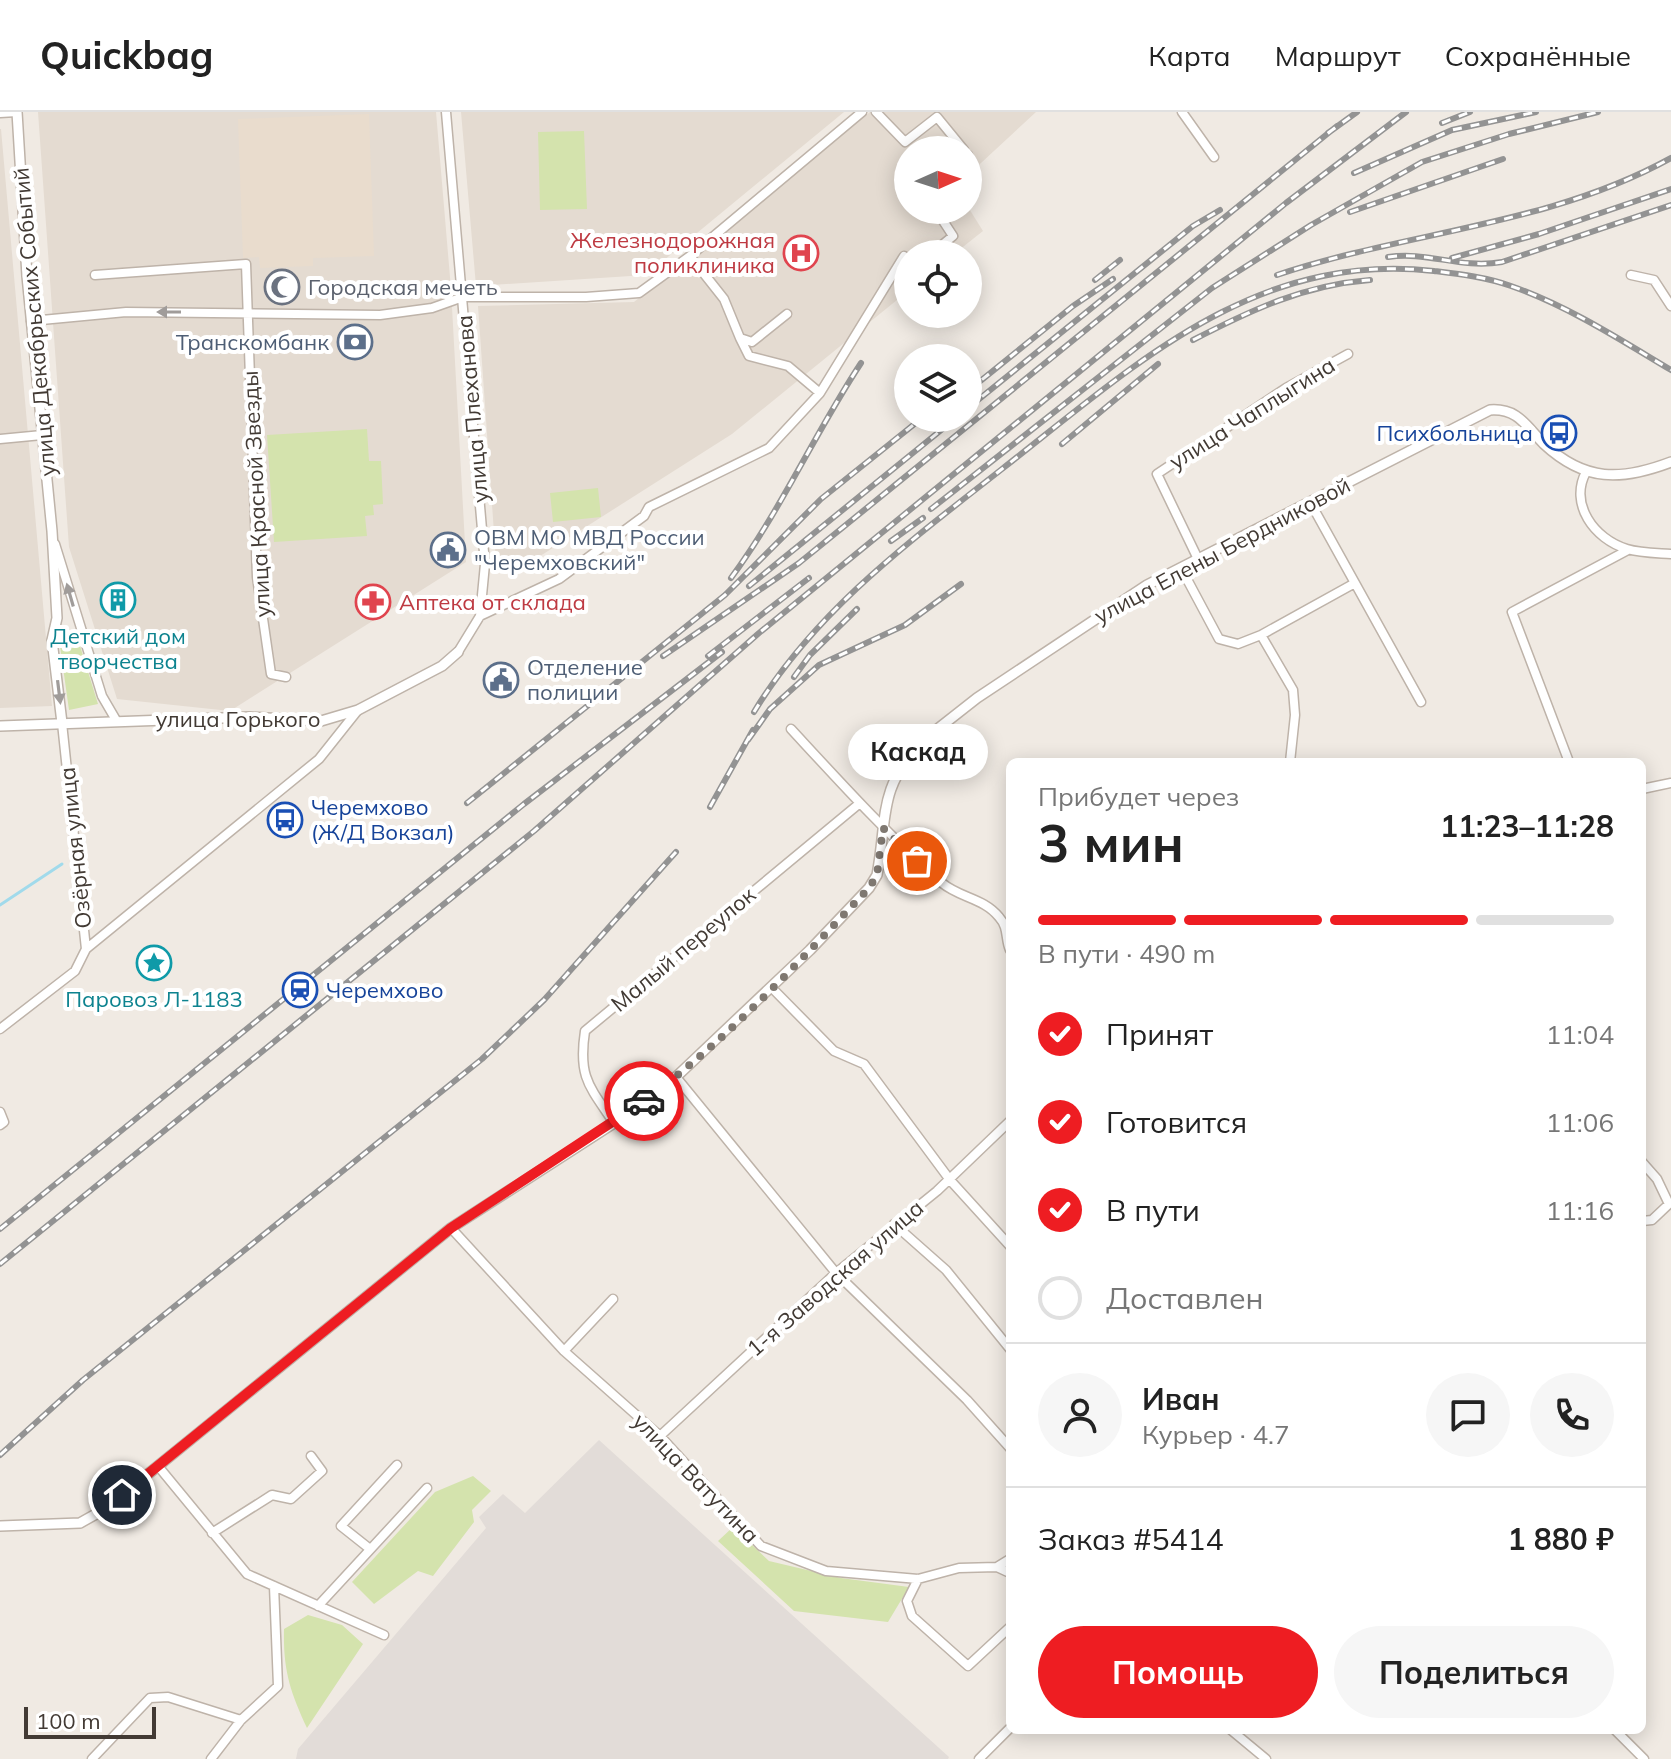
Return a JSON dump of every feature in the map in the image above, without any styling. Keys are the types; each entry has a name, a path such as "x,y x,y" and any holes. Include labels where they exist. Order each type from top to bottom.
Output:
{"street":[{"path":"0,113 17,112"},
{"name":"улица Декабрьских Событий","path":"17,112 31,321 52,531 57,618 52,640 62,723"},
{"name":"улица Плеханова","path":"446,112 485,564 480,616 458,652"},
{"path":"31,321 126,312 380,315 432,308 463,297 586,297 639,293 690,256 862,112"},
{"path":"876,112 899,136"},
{"path":"1182,112 1214,157"},
{"path":"913,136 937,117 953,136"},
{"path":"945,224 953,236 948,240"},
{"path":"690,256 724,299 749,356 788,366 820,393"},
{"name":"улица Красной Звезды","path":"95,275 246,264 257,577 271,674 286,677"},
{"path":"480,616 559,579 644,516 649,507 769,448 820,393 894,272"},
{"path":"1631,275 1654,280 1671,306"},
{"path":"740,338 752,342 787,314"},
{"name":"улица Чаплыгина","path":"1198,559 1157,474 1286,388 1348,354"},
{"name":"улица Елены Бердниковой","path":"0,1526 80,1523 105,1509 451,1228 614,1123 676,1077 772,988 869,888 877,875 890,783 900,764 921,742 1094,618 1198,559 1490,410 1505,409 1519,416 1544,443 1586,472"},
{"path":"0,439 42,435"},
{"path":"1671,462 1633,474 1586,472 1579,486 1582,512 1606,539 1628,550 1671,554"},
{"path":"1310,502 1421,702"},
{"name":"улица Декабрьских Событий","path":"52,531 102,696 116,720"},
{"path":"1567,758 1512,612 1628,550"},
{"path":"1181,568 1219,639 1238,644 1261,635 1355,583"},
{"path":"1261,635 1293,690 1290,758"},
{"name":"улица Горького","path":"0,726 249,717 321,721 358,710 442,666 458,652"},
{"path":"86,949 319,759 358,710"},
{"name":"Озёрная улица","path":"0,1029 75,971 86,949 62,723"},
{"path":"791,729 883,828 955,894 986,903 1006,927"},
{"path":"1646,788 1671,783"},
{"name":"Малый переулок","path":"614,1123 589,1086 580,1062 585,1031 860,803"},
{"path":"772,988 834,1051 864,1064 950,1180 1006,1242"},
{"path":"676,1077 836,1273 967,1400 1006,1444"},
{"path":"0,1112 4,1122 0,1125"},
{"name":"1-я Заводская улица","path":"660,1436 836,1273 950,1180 1006,1125"},
{"path":"1646,1167 1657,1179 1669,1204 1652,1220 1646,1221"},
{"path":"894,1224 946,1270 1006,1344"},
{"name":"улица Ватутина","path":"451,1228 564,1351 660,1436 761,1546 826,1571 918,1579 959,1568 997,1567 1006,1571"},
{"path":"564,1351 613,1299"},
{"path":"212,1533 272,1495 291,1499 322,1471 311,1456"},
{"path":"370,1549 341,1526 397,1465"},
{"path":"158,1466 247,1574 384,1635"},
{"path":"318,1606 427,1488"},
{"path":"997,1567 1006,1561"},
{"path":"918,1579 907,1601 912,1616 968,1666 1006,1631"},
{"path":"211,1759 241,1720 278,1686 274,1586"},
{"path":"92,1759 150,1698 168,1697 241,1720"},
{"path":"979,1759 1006,1732"},
{"path":"1236,1734 1263,1756"},
{"path":"1619,1734 1644,1759"},
{"path":"1247,1759 1263,1756"}],"shaded area":[{"path":"38,112 436,112 451,289 466,562 230,711 117,699 69,547"},
{"path":"461,112 844,112 646,275 476,286"},
{"path":"870,112 1036,112 982,162 982,136 894,136 894,224 979,224 983,231 972,240 894,240 894,302 732,434 526,565 496,561 478,306 634,302"},
{"path":"369,114 374,256 313,258 313,266 260,268 259,257 243,258 238,119"},
{"path":"1,129 52,706 0,708"},
{"path":"599,1440 948,1759 296,1759 298,1749 486,1528 479,1517 503,1494 525,1513"}],"green space":[{"path":"584,131 587,209 540,210 538,132"},
{"path":"367,429 369,461 381,461 383,504 373,505 374,515 365,516 367,536 274,542 267,435"},
{"path":"598,488 601,517 553,522 550,493"},
{"path":"77,636 98,704 69,710 59,639"},
{"path":"473,1476 491,1491 472,1510 474,1522 433,1576 418,1571 374,1604 352,1582 435,1492"},
{"path":"733,1527 769,1561 841,1578 909,1587 888,1622 794,1611 718,1541"},
{"path":"308,1615 342,1625 363,1644 307,1728 289,1680 284,1629"}],"waterway":[{"path":"0,905 62,864"}],"railway":[{"path":"1328,133 1357,112"},
{"path":"0,1264 534,831 759,633 1286,203 1406,112"},
{"path":"1442,123 1470,112"},
{"path":"1354,173 1452,130 1536,112"},
{"path":"931,509 1212,288 1311,225 1422,162 1509,134 1598,112"},
{"path":"663,656 799,563 1337,126"},
{"path":"1277,275 1326,260 1477,226 1576,199 1624,181 1671,158"},
{"path":"1350,212 1503,159"},
{"path":"1452,258 1539,234 1671,189"},
{"path":"1388,257 1417,256 1486,264 1502,262 1671,205"},
{"path":"982,397 1193,226 1220,210"},
{"path":"1095,280 1120,260"},
{"path":"754,712 806,641 899,551 1149,356 1200,324 1253,298 1309,279 1369,270 1434,271 1472,276 1511,286 1553,303 1671,370"},
{"path":"982,380 1073,306 1113,279"},
{"path":"1193,340 1300,293 1370,280"},
{"path":"731,578 766,526 861,363"},
{"path":"1062,444 1158,364"},
{"path":"467,803 725,595 821,499 905,432"},
{"path":"749,586 939,432"},
{"path":"891,541 923,518"},
{"path":"708,656 809,578"},
{"path":"748,740 770,709 819,665 905,625 961,584"},
{"path":"794,677 810,655 857,609"},
{"path":"0,1229 524,804 722,652"},
{"path":"710,807 753,730"},
{"path":"0,1455 83,1380 482,1059 544,1000 676,852"}],"way so far":[{"path":"644,1101 676,1077 772,988 869,888 877,875 883,828 917,861"}],"place":[{"name":"Железнодорожная поликлиника","path":"801,253"},
{"name":"Городская мечеть","path":"282,287"},
{"name":"Транскомбанк","path":"355,342"},
{"name":"Психбольница","path":"1559,433"},
{"name":"ОВМ МО МВД России \"Черемховский\"","path":"448,550"},
{"name":"Детский дом творчества","path":"118,600"},
{"name":"Аптека от склада","path":"373,602"},
{"name":"Отделение полиции","path":"501,680"},
{"name":"Черемхово (Ж/Д Вокзал)","path":"285,820"},
{"name":"Каскад","path":"917,861"},
{"name":"Паровоз Л-1183","path":"154,963"},
{"name":"Черемхово","path":"300,990"}],"route":[{"path":"122,1495 451,1228 644,1101"}]}
